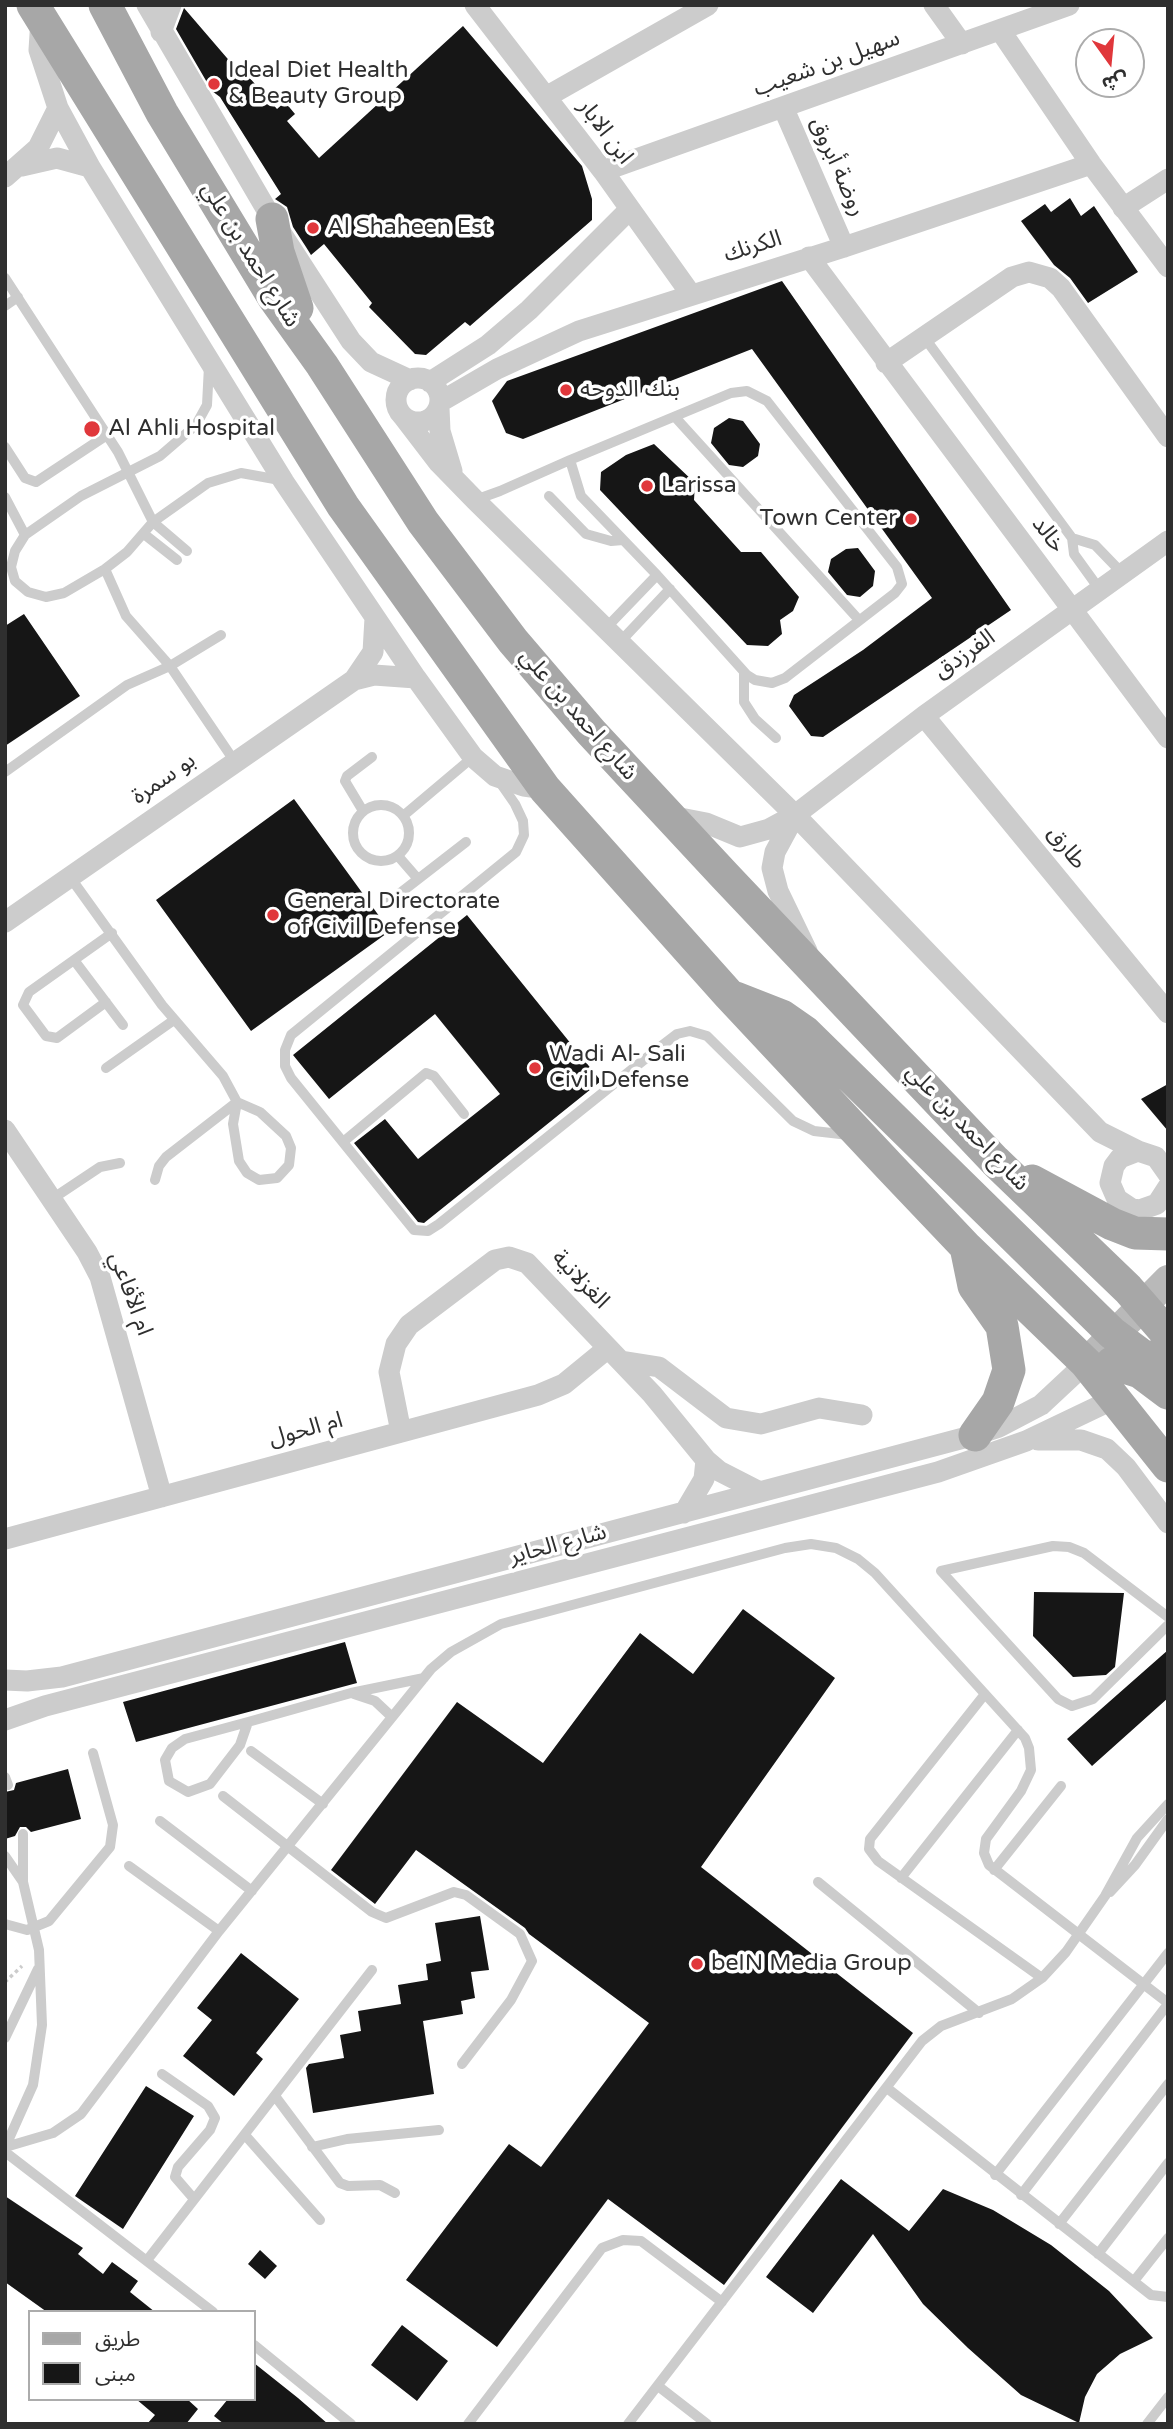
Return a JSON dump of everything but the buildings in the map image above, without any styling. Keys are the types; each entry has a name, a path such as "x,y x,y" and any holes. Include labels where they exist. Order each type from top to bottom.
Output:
{"main road":[{"name":"شارع احمد بن علي","path":"105,5 162,113 274,298 322,365 423,522 513,641 591,732 995,1161 1151,1348"},
{"path":"37,12 343,506 545,789 729,995 863,1138 966,1247 1086,1363 1168,1466"},
{"path":"272,219 287,284 322,365"},
{"path":"729,995 782,1016 805,1032 1151,1348"},
{"path":"995,1161 1112,1224 1135,1233 1168,1234"},
{"path":"966,1247 974,1286 1002,1326 1009,1370 998,1402 975,1435"},
{"path":"1116,1398 1151,1348 1168,1280"},
{"path":"1086,1363 1104,1362 1151,1348"}],"street":[{"name":"شارع احمد بن علي","path":"147,5 272,219 360,353 383,369 420,381"},
{"path":"161,32 171,5"},
{"name":"ابن الابار","path":"475,5 603,171 690,293"},
{"path":"546,97 708,5"},
{"path":"934,5 962,44"},
{"name":"سهيل بن شعيب","path":"603,171 1069,5"},
{"path":"37,12 39,50 58,108 90,167 284,482 416,678 473,757 495,776 524,786 545,789"},
{"path":"1000,30 1091,164 1168,267"},
{"name":"روضة أبروق","path":"783,107 844,247"},
{"path":"13,172 46,136 58,108"},
{"path":"13,172 57,158 90,167"},
{"name":"الكرنك","path":"439,405 509,363 579,331 690,293 844,247 1091,164"},
{"path":"1123,208 1168,179"},
{"path":"630,209 520,318 463,363 420,381 396,396 402,416 439,463 452,473 475,500 795,815 1100,1132 1156,1157 1168,1174"},
{"name":"خالد","path":"809,257 1168,738"},
{"path":"886,363 1012,277 1029,272 1050,278 1061,288 1168,437"},
{"path":"420,381 438,391 440,431 452,473"},
{"path":"402,416 419,422 431,418 439,405"},
{"name":"الفرزدق","path":"669,816 706,822 740,837 759,834 795,815 924,716 1168,541"},
{"name":"بو سمرة","path":"354,680 373,652 375,618"},
{"name":"بو سمرة","path":"5,922 354,680 374,675 416,678"},
{"name":"طارق","path":"924,716 1168,1013"},
{"name":"الفرزدق","path":"795,815 775,852 772,868 778,891 815,968"},
{"name":"ام الأفاعي","path":"5,1130 87,1252 110,1303 163,1497"},
{"path":"1100,1132 1114,1166"},
{"path":"1138,1151 1120,1158 1114,1166 1110,1183 1117,1199 1132,1209 1149,1208 1157,1204 1168,1187"},
{"name":"الغزلانية","path":"401,1432 389,1373 396,1344 409,1325 495,1260 509,1257 527,1263 614,1354 706,1460 719,1471 760,1492"},
{"path":"614,1354 659,1367 726,1418 761,1424 819,1408 862,1415"},
{"name":"ام الحول","path":"5,1539 551,1390 614,1354"},
{"name":"شارع الحاير","path":"5,1680 27,1681 62,1677 975,1435 999,1427 1041,1405 1086,1363"},
{"name":"شارع الحاير","path":"5,1720 45,1706 893,1485 1026,1441 1116,1398"},
{"path":"1026,1441 1068,1439 1094,1442 1107,1449 1126,1467 1168,1523"},
{"path":"684,1513 704,1479 706,1460"}],"lane":[{"path":"5,278 107,435 153,522 187,551"},
{"path":"5,306 18,297"},
{"path":"924,337 1072,538 1077,561 1100,590"},
{"path":"209,363 207,405 197,425 160,456 82,496 25,536 15,551 10,585 46,597 64,593 105,569 144,534 153,522 208,483 230,474 253,473 284,482"},
{"path":"475,500 570,460 675,416 739,391 754,393 767,401 901,572 899,589 779,681 764,683 744,672 670,589 581,496 570,460"},
{"path":"675,416 859,620"},
{"path":"5,447 25,478 36,482 107,435"},
{"path":"549,496 586,534 611,541 623,540"},
{"path":"5,497 25,536"},
{"path":"144,534 177,560"},
{"path":"1072,538 1095,545 1123,574"},
{"path":"105,569 127,616 170,666 235,762"},
{"path":"612,636 657,575"},
{"path":"612,636 670,589"},
{"path":"5,772 127,685 170,666 221,635"},
{"path":"744,672 744,702 755,719 776,738"},
{"path":"363,811 345,781 347,776 373,757"},
{"path":"403,816 473,757"},
{"path":"495,776 515,804 523,821 524,835 516,852 291,1035 285,1050 285,1066 291,1078 414,1230 428,1231 677,1034 690,1031 707,1037 793,1121 814,1131 863,1138"},
{"path":"385,805 403,816 409,837 398,856 377,862 358,851 352,829 363,811 385,805"},
{"path":"386,904 466,842"},
{"path":"398,856 418,879"},
{"path":"70,877 174,1020 205,1053 237,1101 260,1112 286,1136 291,1148 289,1165 277,1178 259,1180 247,1173 239,1161 233,1124 237,1101"},
{"path":"106,1002 57,1038 46,1036 26,1011 24,998 112,933"},
{"path":"74,960 122,1025"},
{"path":"106,1068 174,1020"},
{"path":"343,1142 426,1073 433,1076 464,1114"},
{"path":"155,1180 159,1166 166,1157 237,1101"},
{"path":"52,1199 100,1167 120,1163"},
{"path":"7,2148 53,2133 81,2114 219,1931 424,1678 452,1652 501,1624 771,1552 811,1544 836,1548 867,1566 1018,1730 1029,1748 1031,1770 1027,1781 986,1839 985,1859 993,1870 1168,2004 1021,2195"},
{"path":"1168,1618 1084,1553 1069,1547 1053,1546 941,1571 1058,1699 1072,1706 1093,1699 1168,1625"},
{"path":"248,1722 240,1745 210,1784 188,1792 169,1781 166,1760 177,1744 248,1722 352,1693 424,1678"},
{"path":"352,1693 375,1701 393,1717"},
{"path":"985,1694 870,1839 871,1854 1042,1978"},
{"path":"901,1878 1018,1730"},
{"path":"251,1751 323,1804"},
{"path":"5,1924 19,1929 35,1928 49,1921 106,1853 113,1840 113,1825 93,1753"},
{"path":"993,1870 1061,1786"},
{"path":"223,1796 287,1848 379,1915 386,1918 396,1915 454,1892 466,1895 520,1934 532,1961 511,2000 462,2064"},
{"path":"628,2424 931,2033 1012,1999 1042,1978 1078,1935 1105,1896 1137,1838 1168,1804"},
{"path":"1105,1896 1135,1865 1168,1819"},
{"path":"160,1821 252,1891"},
{"path":"7,2148 33,2085 42,2015 35,1928 23,1882 23,1834"},
{"path":"5,1856 23,1882"},
{"path":"130,1866 219,1931"},
{"path":"818,1882 979,2013"},
{"path":"995,2175 1168,1953"},
{"path":"5,2038 39,1966"},
{"path":"148,2259 372,1970"},
{"path":"162,2074 208,2106 215,2118 210,2130 178,2167 175,2176 194,2199"},
{"path":"1059,2224 1168,2084"},
{"path":"887,2088 1151,2295 1168,2297"},
{"path":"275,2096 340,2183 380,2185 395,2193"},
{"path":"312,2147 347,2138 439,2130"},
{"path":"245,2134 320,2220"},
{"path":"7,2148 211,2310"},
{"path":"1098,2254 1168,2163"},
{"path":"1134,2281 1168,2238"},
{"path":"468,2424 602,2248 623,2240 640,2241 722,2302"},
{"path":"256,2346 351,2424"},
{"path":"658,2386 707,2424"},
{"path":"1147,2424 1168,2397"}],"place":[{"name":"Ideal Diet Health & Beauty Group","path":"214,84"},
{"name":"Al Shaheen Est","path":"313,228"},
{"name":"بنك الدوحه","path":"566,390"},
{"name":"Al Ahli Hospital","path":"92,429"},
{"name":"Larissa","path":"647,486"},
{"name":"Town Center","path":"911,519"},
{"name":"General Directorate of Civil Defense","path":"273,915"},
{"name":"Wadi Al- Sali Civil Defense","path":"535,1068"},
{"name":"beIN Media Group","path":"697,1964"}]}
